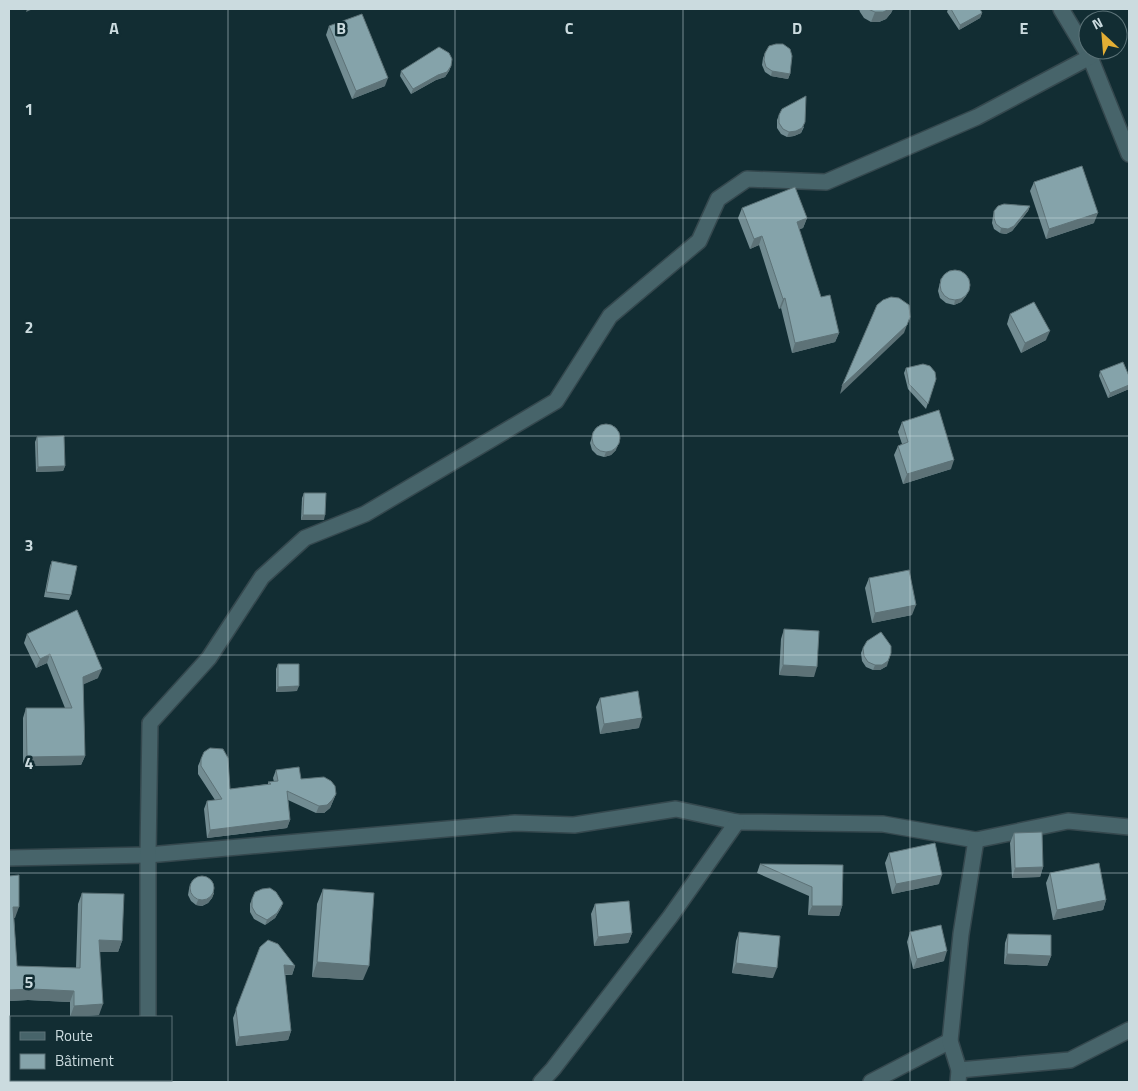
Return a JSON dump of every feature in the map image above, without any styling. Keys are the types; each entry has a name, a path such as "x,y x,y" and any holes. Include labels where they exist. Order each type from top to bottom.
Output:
{"street":[{"path":"1061,9 1078,37"},
{"path":"148,1016 150,723 209,658 262,577 305,538 365,514 556,401 610,316 699,241 718,199 747,179 826,182 977,117 1084,60"},
{"path":"1091,60 1129,154"},
{"path":"9,858 148,855 515,823 574,824 676,809 737,822 883,824 976,840 1068,822 1129,827"},
{"path":"542,1082 670,917 737,822"},
{"path":"976,840 961,934 950,1041 959,1076 1070,1060 1129,1030"},
{"path":"871,1082 950,1041"}],"building":[{"path":"868,9 890,9 883,12 875,12"},
{"path":"951,9 980,9 982,13 960,25"},
{"path":"362,14 388,78 356,91 329,26"},
{"path":"783,44 790,49 792,56 790,74 772,71 766,67 765,53 769,46"},
{"path":"439,47 449,53 452,59 451,66 447,72 413,89 401,71"},
{"path":"806,96 805,122 802,128 789,132 783,129 779,123 779,115 782,109"},
{"path":"1082,166 1098,213 1049,229 1034,182"},
{"path":"795,187 807,218 797,222 821,297 830,295 839,333 795,343 785,298 783,299 762,236 754,239 742,208"},
{"path":"1004,204 1030,206 1014,226 1008,229 1001,228 996,224 994,218 994,211 998,206"},
{"path":"955,270 965,275 970,285 965,295 955,300 945,295 940,285 945,275"},
{"path":"891,297 899,298 909,305 910,317 907,325 842,386 877,305"},
{"path":"1034,302 1050,331 1025,343 1010,314"},
{"path":"1123,362 1129,376 1129,385 1110,393 1100,371"},
{"path":"923,364 930,366 935,372 936,379 928,404 909,384 906,368"},
{"path":"939,410 954,460 907,474 898,446 908,442 902,422"},
{"path":"606,424 616,428 620,438 616,448 606,452 596,448 592,438 596,428"},
{"path":"64,436 65,466 38,467 37,437"},
{"path":"304,493 326,493 325,515 303,515"},
{"path":"52,561 77,566 71,595 46,592"},
{"path":"909,570 916,605 875,613 869,578"},
{"path":"77,610 102,669 83,677 85,756 27,757 26,708 72,708 50,654 40,659 27,634"},
{"path":"784,629 819,631 817,667 783,665"},
{"path":"881,632 891,646 891,653 888,661 882,665 875,665 868,662 864,656 863,648 867,641"},
{"path":"278,664 299,664 299,686 278,687"},
{"path":"638,691 642,718 604,724 600,698"},
{"path":"210,748 223,749 228,758 230,789 271,784 268,782 278,781 276,770 299,767 301,779 324,777 335,786 336,794 327,805 319,806 287,791 290,820 210,830 207,801 222,799 201,766 204,752"},
{"path":"1042,832 1043,867 1015,868 1014,833"},
{"path":"935,843 942,875 896,884 889,853"},
{"path":"1099,863 1106,900 1057,910 1050,873"},
{"path":"760,864 843,865 842,906 812,906 812,887"},
{"path":"19,875 19,907 13,907 17,966 80,968 82,893 124,894 122,941 99,940 103,1004 74,1006 74,991 9,990 9,876"},
{"path":"202,876 211,879 214,888 211,897 202,900 193,897 190,888 193,879"},
{"path":"270,888 276,892 283,903 277,913 267,920 256,914 252,907 252,899 255,892"},
{"path":"323,889 374,893 369,966 317,962"},
{"path":"629,901 632,933 598,937 595,904"},
{"path":"941,925 947,951 917,959 910,932"},
{"path":"739,932 780,936 777,968 736,963"},
{"path":"1008,934 1051,935 1051,956 1007,954"},
{"path":"268,940 278,944 295,966 284,965 291,1031 239,1037 236,1009 260,947"},
{"path":"9,1056 10,1081 65,1081 65,1082 9,1082"}]}
